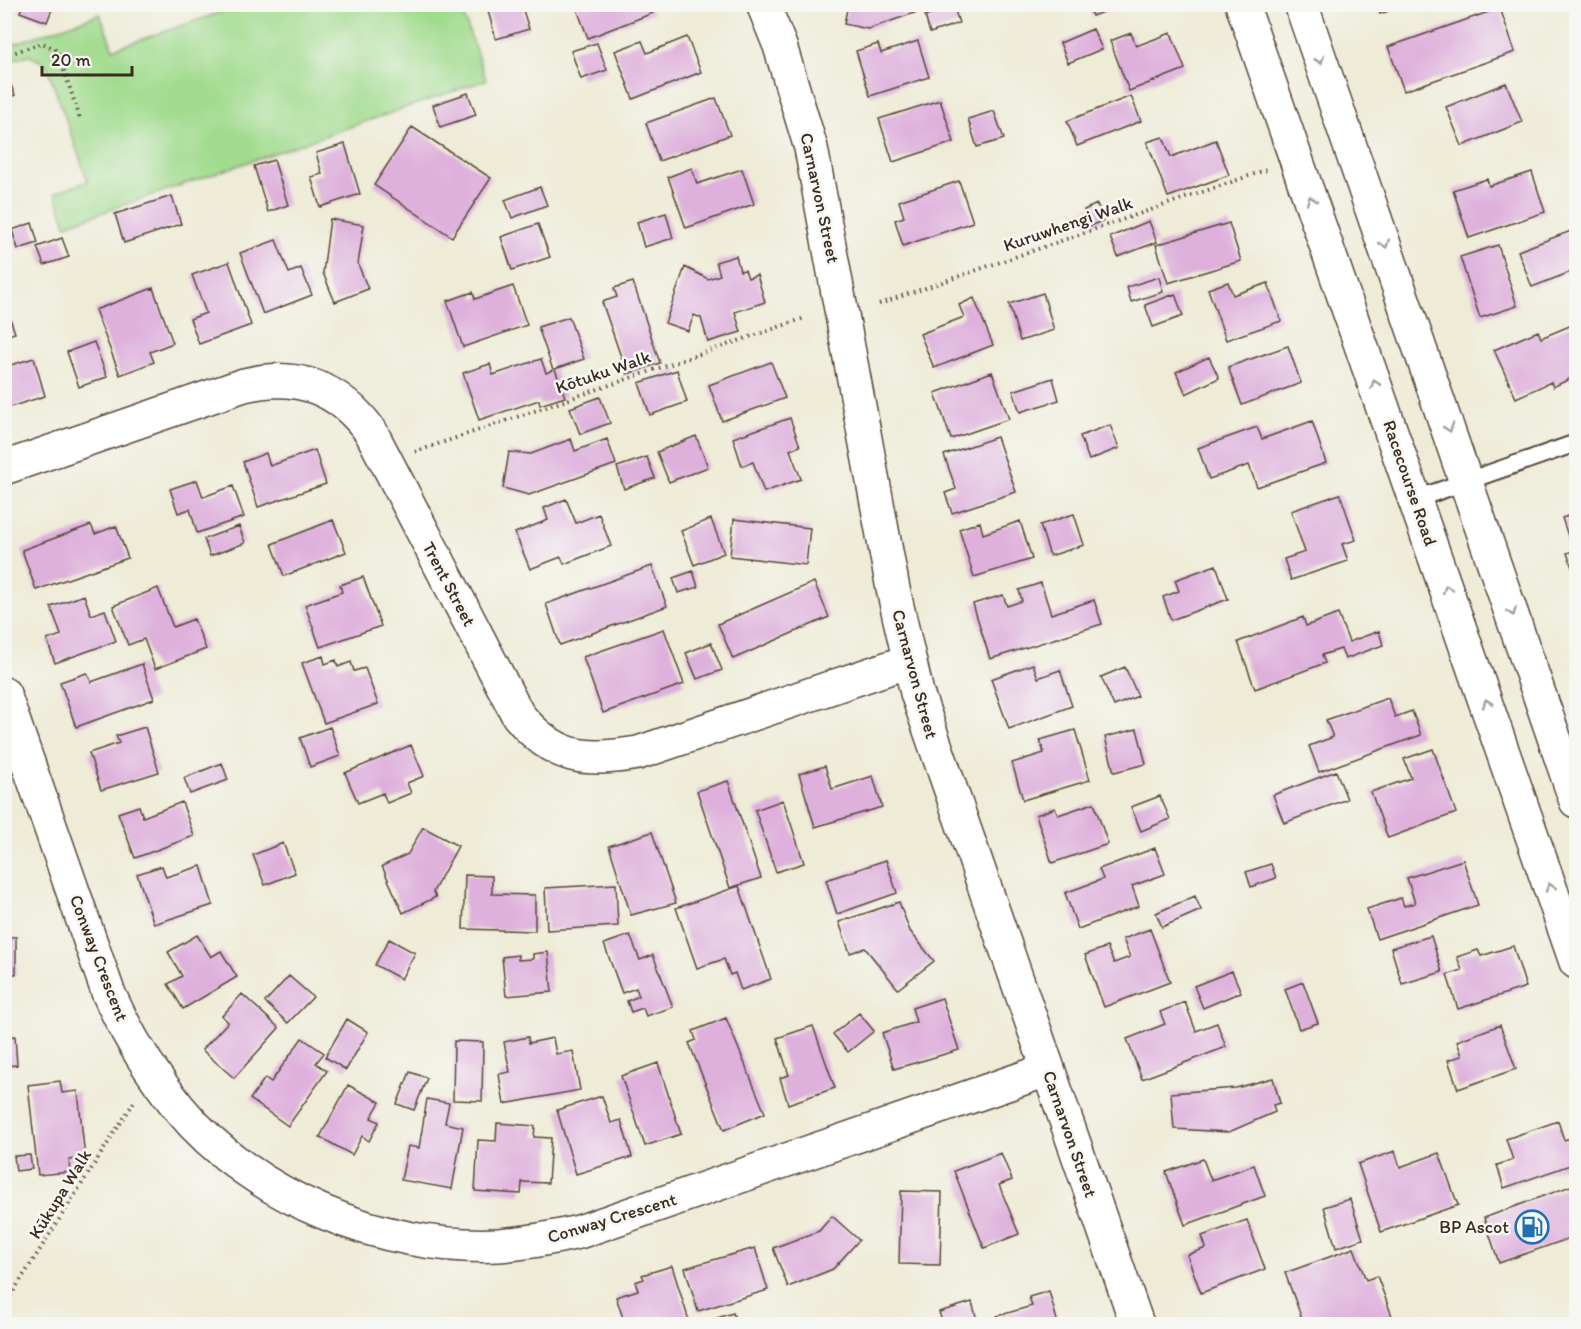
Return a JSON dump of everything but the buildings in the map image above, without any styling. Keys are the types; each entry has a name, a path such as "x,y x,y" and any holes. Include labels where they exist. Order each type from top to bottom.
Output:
{"street":[{"name":"Carnarvon Street","path":"763,4 783,56 811,148 878,512 909,661 926,724 1137,1324"},
{"name":"Racecourse Road","path":"1242,4 1576,962"},
{"path":"1301,4 1468,481 1576,801"},
{"name":"Trent Street","path":"4,468 267,379 291,380 312,385 338,398 357,413 371,432 518,715 531,731 550,745 574,756 602,759 638,753 909,661"},
{"name":"Conway Crescent","path":"4,694 108,992 120,1018 154,1073 179,1108 205,1136 232,1157 287,1194 358,1226 427,1241 496,1245 523,1243 579,1232 1047,1070"}],"lane":[{"path":"1416,499 1576,443"}],"path":[{"path":"4,56 42,43 57,50 80,118"},
{"name":"Kuruwhengi Walk","path":"879,304 1266,170"},
{"name":"Kōtuku Walk","path":"410,454 806,318"},
{"name":"Kūkupa Walk","path":"4,1306 137,1097"}],"green space":[{"path":"242,5 460,5 486,80 66,225 55,193 88,181 46,64 28,55 5,63 5,47 100,14 113,49"}],"place":[{"name":"BP Ascot","path":"1532,1227"}]}
